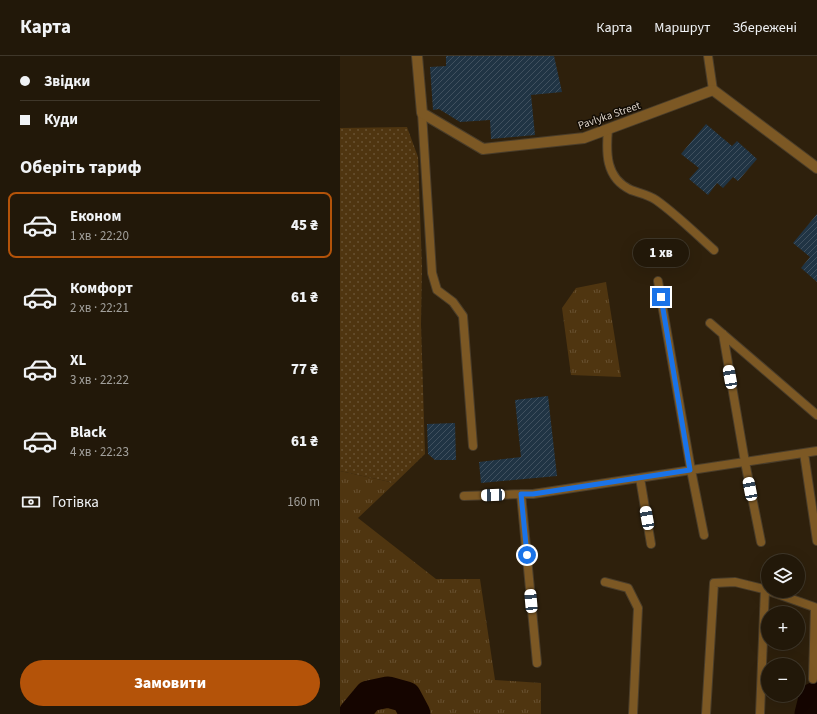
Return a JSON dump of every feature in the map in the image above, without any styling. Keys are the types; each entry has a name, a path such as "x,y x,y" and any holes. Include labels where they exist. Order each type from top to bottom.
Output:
{"street":[{"path":"417,56 422,113"},
{"path":"713,90 817,168"},
{"name":"Pavlyka Street","path":"422,113 483,149 584,138 713,90"}],"lane":[{"path":"708,56 713,90"},
{"path":"422,113 432,273 437,290 453,302 463,316 473,446"},
{"path":"608,129 607,158 620,183 629,189 655,199 714,250"},
{"path":"658,281 690,470 704,535"},
{"path":"710,323 817,414"},
{"path":"723,334 745,462 761,542"},
{"path":"464,496 533,494 817,451"},
{"path":"804,453 817,541"},
{"path":"640,478 652,544"},
{"path":"521,494 537,663"},
{"path":"604,582 628,588 638,608 634,714"},
{"path":"706,714 714,583 735,582 761,588"},
{"path":"760,714 767,598"},
{"path":"789,598 816,608 813,679"}],"green space":[{"path":"407,127 418,157 422,267 421,324 425,454 395,483 340,471 340,128"},
{"path":"606,282 621,377 571,375 562,308 576,288"},
{"path":"340,471 395,483 358,518 436,579 480,579 495,680 541,683 541,714 424,714 415,690 364,690 340,711"},
{"path":"397,706 403,714 360,714 372,708"}],"building":[{"path":"446,56 554,56 562,92 531,95 535,135 491,139 490,120 460,122 439,109 433,110 430,67 446,66"},
{"path":"706,124 732,146 737,141 757,159 738,181 733,177 723,188 717,183 708,195 689,179 699,168 681,154"},
{"path":"817,214 817,282 801,268 810,257 793,243"},
{"path":"548,396 557,476 481,483 479,462 521,457 515,400"},
{"path":"455,423 456,460 435,460 428,454 427,424"}],"waterway":[{"path":"354,714 369,696 388,692 406,697 415,714"},
{"path":"810,714 814,698 817,697"}],"route":[{"path":"527,555 521,494 533,494 690,470 661,297"}]}
